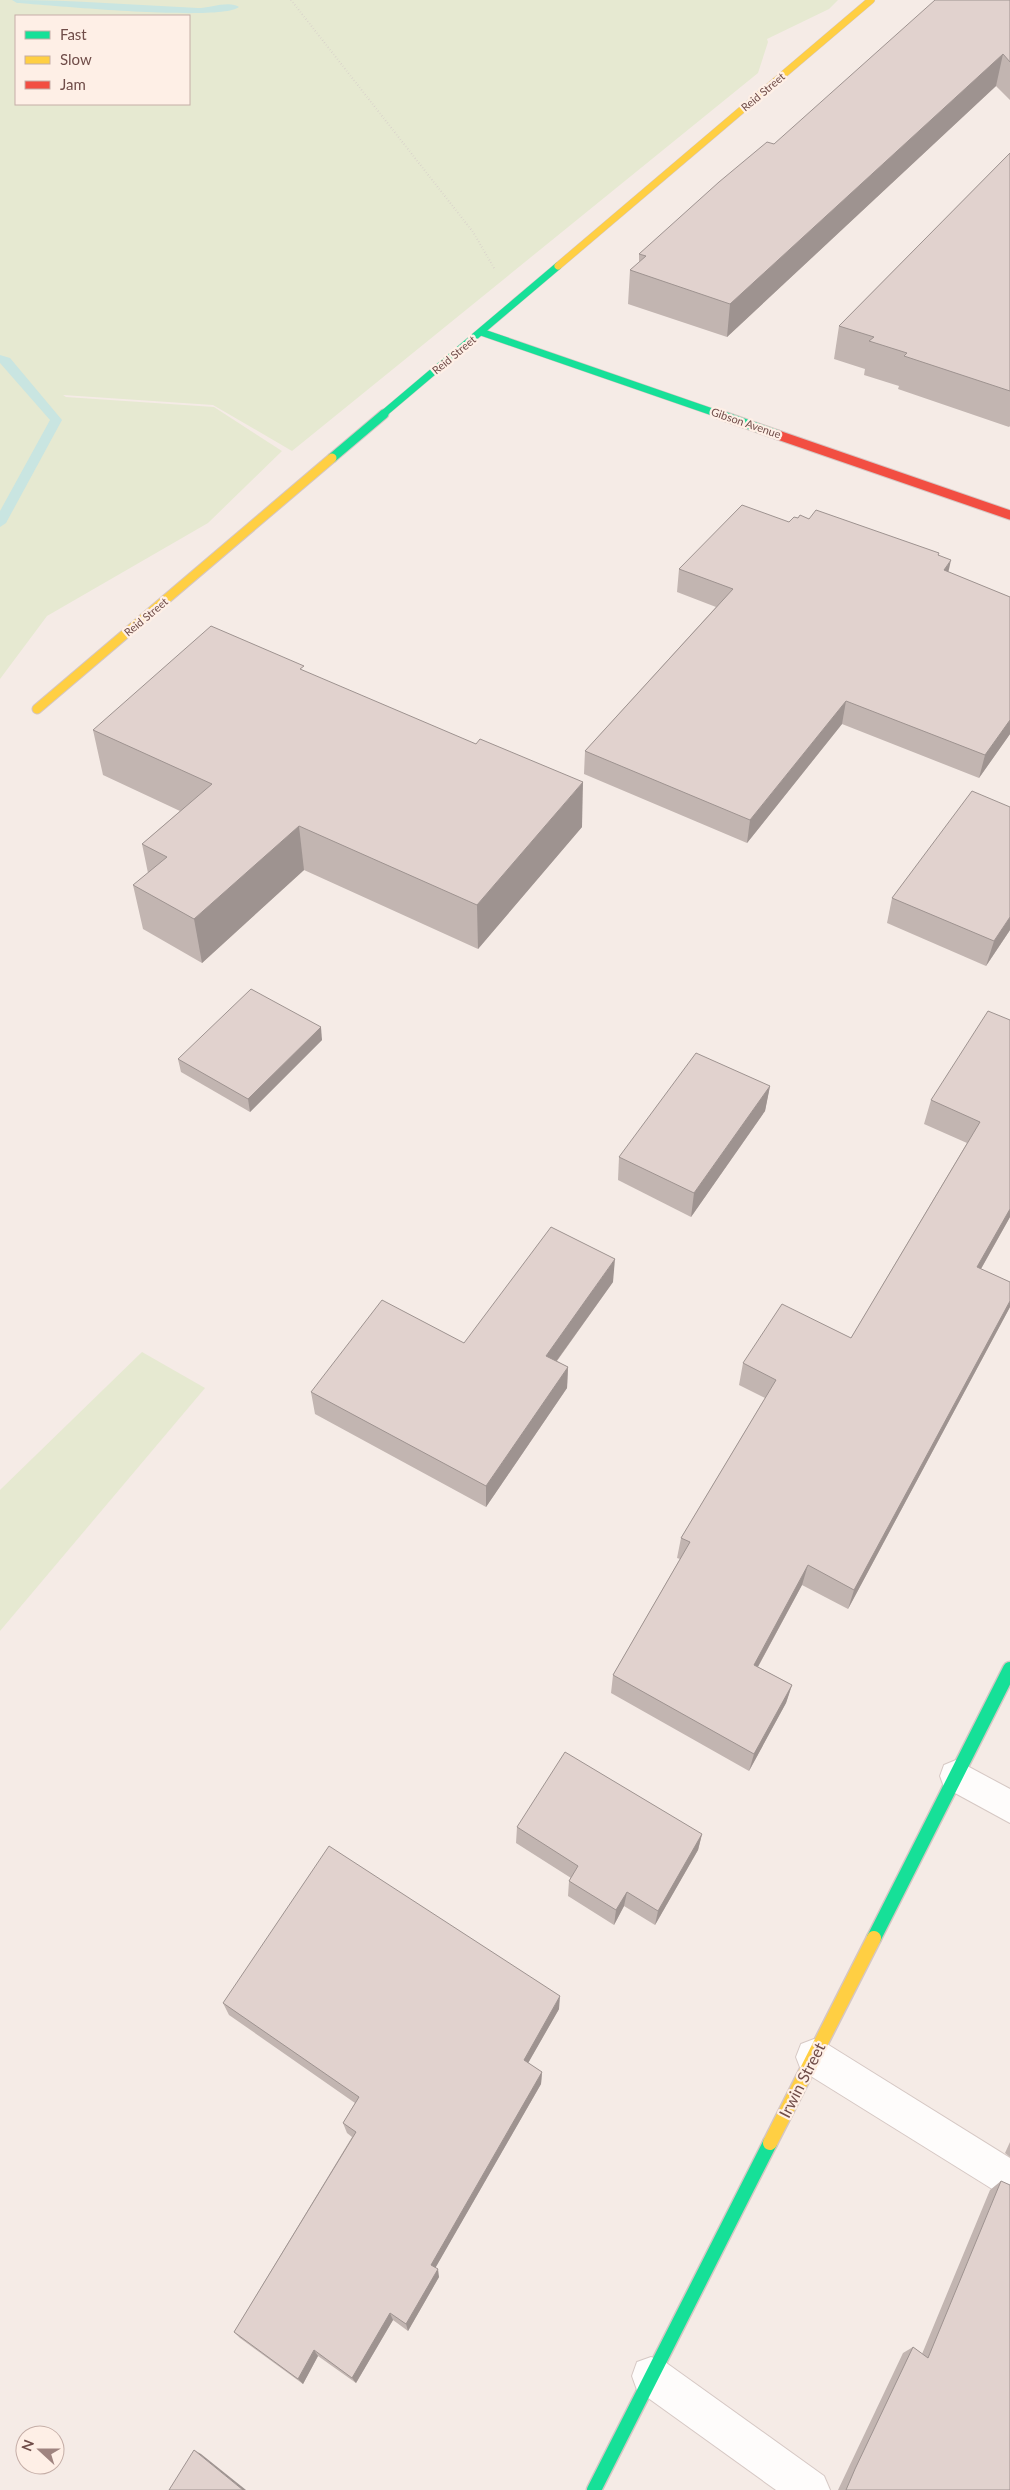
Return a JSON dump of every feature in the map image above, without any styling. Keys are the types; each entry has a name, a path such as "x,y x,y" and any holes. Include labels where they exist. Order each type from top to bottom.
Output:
{"street":[{"name":"Reid Street","path":"37,709 871,0"},
{"name":"Gibson Avenue","path":"481,332 1010,515"},
{"name":"Irwin Street","path":"594,2490 1010,1669"}],"lane":[{"path":"956,1776 1010,1806"},
{"path":"814,2057 1010,2179"},
{"path":"651,2376 810,2490"}],"path":[{"path":"291,0 473,232 515,304"}],"green space":[{"path":"0,0 838,0 829,9 767,39 768,42 758,73 292,451 213,405 63,395 66,397 214,407 282,451 208,523 47,616 0,679"},
{"path":"142,1352 205,1388 0,1631 0,1490"}],"building":[{"path":"935,0 1010,0 1010,62 1003,54 730,304 630,270 646,256 639,254 719,182 767,142 774,144"},
{"path":"1010,153 1010,391 904,356 907,353 869,341 874,337 839,326"},
{"path":"742,505 789,522 794,517 798,518 800,515 809,519 816,510 939,553 938,555 951,560 944,570 1010,597 1010,720 985,755 846,701 750,820 585,751 733,589 679,569"},
{"path":"211,626 304,666 300,669 476,744 480,739 583,782 477,905 299,826 194,919 133,885 167,857 142,844 212,784 93,730"},
{"path":"972,791 1010,807 1010,917 994,941 892,898"},
{"path":"251,989 321,1027 248,1099 178,1059"},
{"path":"988,1011 1010,1020 1010,1209 977,1267 1010,1282 1010,1301 854,1590 808,1565 754,1665 792,1685 754,1754 613,1675 690,1542 681,1538 776,1380 743,1363 782,1304 851,1338 980,1122 931,1100"},
{"path":"696,1053 770,1086 694,1193 619,1157"},
{"path":"551,1227 615,1259 546,1356 568,1367 486,1486 311,1392 382,1300 464,1343"},
{"path":"565,1752 702,1834 658,1911 627,1892 616,1910 569,1881 578,1866 517,1827"},
{"path":"329,1846 560,1996 524,2060 542,2072 431,2265 438,2269 406,2324 390,2313 352,2378 314,2350 298,2379 234,2332 356,2132 343,2123 359,2097 223,2003"},
{"path":"1001,2181 1010,2185 1010,2490 846,2490 913,2347 928,2358"},
{"path":"194,2450 243,2490 169,2490"}],"waterway":[{"path":"17,0 201,11 234,7"},
{"path":"0,359 6,361 56,420 0,523"}],"traffic: fast":[{"path":"332,458 558,266"},
{"path":"481,332 778,435"},
{"path":"874,1938 1010,1669"},
{"path":"594,2490 770,2143"}],"traffic: slow":[{"path":"558,266 871,0"},
{"path":"37,709 332,458"},
{"path":"770,2143 874,1938"}],"traffic: jam":[{"path":"778,435 1010,515"}]}
